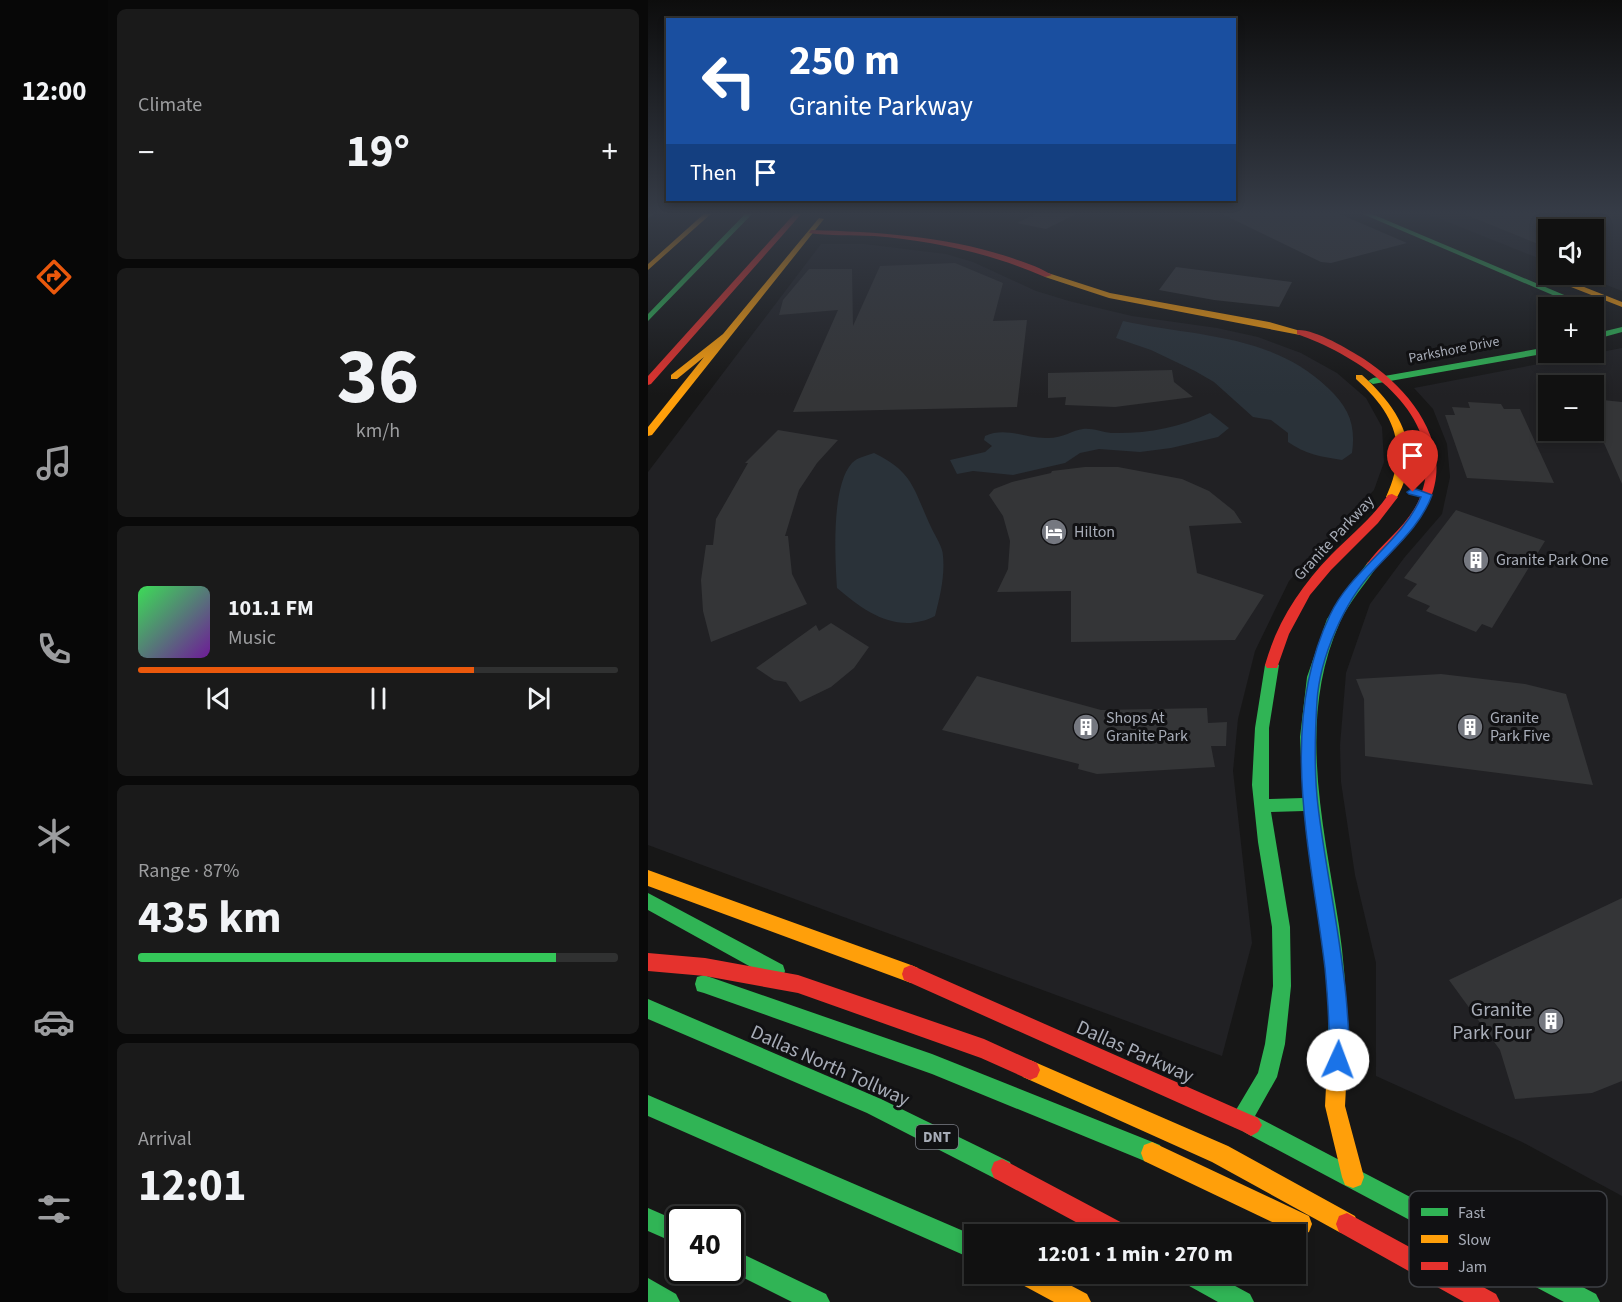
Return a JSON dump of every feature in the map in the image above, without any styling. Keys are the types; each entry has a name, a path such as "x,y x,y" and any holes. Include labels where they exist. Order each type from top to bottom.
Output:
{"main road":[{"path":"648,319 693,273"},
{"path":"648,382 746,273"},
{"path":"648,433 778,273"},
{"name":"Granite Parkway","path":"1016,273 1036,282 1114,301 1241,325 1289,338 1365,382 1395,420 1403,438 1405,458 1399,488 1379,517 1319,574 1300,600 1285,629 1268,683 1260,736 1262,806 1282,933 1278,1026 1266,1079 1241,1120"},
{"path":"1506,273 1565,297"},
{"path":"1543,273 1622,305"},
{"name":"Granite Parkway","path":"1114,301 1223,312 1276,324 1316,337 1354,355 1389,379 1424,428 1431,461 1427,495 1421,510 1409,527 1328,609 1323,645 1310,699 1310,804 1334,970 1339,1036 1335,1107 1353,1177"},
{"path":"1604,313 1622,320"},
{"path":"1604,334 1622,329"},
{"path":"648,399 729,333"},
{"path":"1604,344 1622,341"},
{"name":"Parkshore Drive","path":"1365,382 1538,352"},
{"path":"1399,488 1427,495"},
{"path":"1300,600 1328,609"},
{"path":"1262,806 1310,804"},
{"name":"Dallas Parkway","path":"648,879 883,962 1241,1120 1409,1207"},
{"path":"648,901 798,984"},
{"path":"648,962 705,967 798,984 984,1049 1220,1154 1409,1258"},
{"path":"648,967 789,1014 1015,1097 1136,1145 1232,1189 1317,1232"},
{"name":"Dallas North Tollway","path":"648,1009 748,1050 885,1111 1009,1173 1102,1224"},
{"path":"648,1105 964,1243"},
{"path":"648,1219 666,1227"},
{"path":"744,1266 818,1302"},
{"path":"1044,1284 1079,1302"},
{"path":"1209,1284 1242,1302"},
{"path":"1461,1287 1488,1302"},
{"name":"Dallas Parkway","path":"1560,1287 1588,1302"},
{"path":"648,1290 668,1302"}],"shaded area":[{"path":"799,273 996,273 1036,291 1069,301 1132,316 1217,328 1258,337 1301,353 1337,373 1366,398 1382,427 1384,462 1374,490 1289,581 1255,651 1238,719 1233,771 1252,943 1222,1056 648,845 648,472"},
{"path":"1604,273 1622,273 1622,291 1604,284"},
{"path":"1123,321 1231,340 1282,357 1306,370 1328,388 1346,410 1352,425 1352,453 1342,460 1314,454 1294,446 1288,442 1288,433 1271,420 1253,417 1214,382 1151,350 1116,338"},
{"path":"1622,348 1622,1196 1522,1142 1376,1076 1376,963 1355,875 1341,782 1340,745 1346,673 1370,604 1404,558 1442,514 1450,477 1447,444 1433,409 1414,388 1544,363 1604,363 1604,351"},
{"path":"1210,413 1229,428 1218,437 1171,448 1140,452 1099,449 1080,453 1065,463 1013,475 973,471 957,474 950,460 985,452 992,446 984,440 985,436 993,433 1048,438 1083,429 1111,433 1136,432 1174,426"},
{"path":"874,453 887,460 905,475 942,549 943,579 935,616 921,621 895,622 883,618 859,605 837,588 836,522 841,488 845,474 852,463"}],"building":[{"path":"806,273 852,273 853,326 877,273 978,273 1003,283 993,321 1027,320 1017,407 793,412 838,310 779,315 783,300"},
{"path":"1172,273 1221,273 1292,282 1279,307 1214,300 1159,290"},
{"path":"1172,370 1174,382 1193,397 1115,407 1065,405 1066,397 1048,398 1048,373"},
{"path":"1604,400 1622,402 1622,484 1603,441"},
{"path":"1468,402 1501,404 1504,409 1520,409 1554,483 1467,478 1445,415 1455,415 1452,407 1470,408"},
{"path":"778,430 838,440 817,463 799,490 785,536 788,536 792,574 807,604 711,642 703,611 701,580 706,545 713,545 716,519 748,463 745,463"},
{"path":"1085,467 1118,467 1182,479 1209,491 1234,511 1242,523 1189,526 1197,573 1264,595 1235,640 1071,642 1071,591 997,592 1008,569 1010,541 1003,516 989,495 994,489 1012,482 1052,471"},
{"name":"Granite Park One","path":"1456,510 1545,541 1492,628 1482,624 1476,632 1426,611 1430,606 1407,596 1417,584 1404,578"},
{"path":"831,623 869,647 854,668 831,687 800,702 786,682 774,680 756,668 816,625 819,631"},
{"name":"Granite Park Five","path":"1441,674 1525,684 1566,694 1593,785 1365,756 1364,699 1356,679"},
{"name":"Shops At Granite Park","path":"977,676 1101,710 1207,708 1208,723 1227,722 1226,746 1211,746 1215,767 1097,774 1078,769 1079,764 942,730"},
{"name":"Granite Park Four","path":"1622,898 1622,1081 1592,1093 1515,1099 1500,1050 1449,980"}],"traffic: fast":[{"path":"648,319 693,273"},
{"path":"1507,273 1565,297"},
{"path":"1604,334 1622,329"},
{"path":"1373,381 1538,352"},
{"path":"1338,1049 1337,988 1311,799 1307,737 1314,677 1334,619 1372,565"},
{"path":"1241,1120 1267,1077 1275,1044 1282,986 1281,927 1266,842 1260,785 1262,728 1272,665"},
{"path":"1262,806 1310,804"},
{"path":"648,901 776,971"},
{"path":"704,984 932,1064 1152,1153"},
{"path":"648,1009 874,1106 1002,1170"},
{"path":"648,1105 964,1243"},
{"path":"1251,1125 1409,1208"},
{"path":"648,1219 666,1227"},
{"path":"744,1266 818,1302"},
{"path":"1209,1284 1242,1302"},
{"path":"1559,1287 1588,1302"},
{"path":"648,1290 668,1302"}],"traffic: slow":[{"path":"648,433 778,273"},
{"path":"1048,275 1078,287 1109,295 1269,324 1300,332"},
{"path":"1574,285 1622,305"},
{"path":"674,377 729,334"},
{"path":"1359,377 1384,402 1400,431 1403,463 1400,480 1392,497"},
{"path":"648,878 911,974"},
{"path":"1338,1049 1335,1106 1353,1177"},
{"path":"1030,1070 1220,1154 1347,1224"},
{"path":"1152,1153 1301,1224"},
{"path":"1044,1284 1079,1302"}],"traffic: jam":[{"path":"648,382 746,273"},
{"path":"1043,273 1048,275"},
{"path":"1300,332 1325,341 1375,370 1397,390 1415,412 1427,437 1431,464 1423,503 1404,531 1372,565"},
{"path":"1272,665 1282,634 1306,592 1326,567 1374,520 1392,497"},
{"path":"648,962 705,967 798,984 984,1049 1030,1070"},
{"path":"911,974 1251,1125"},
{"path":"1002,1170 1102,1224"},
{"path":"1347,1224 1409,1258"},
{"path":"1461,1287 1488,1302"}],"place":[{"name":"Hilton","path":"1054,532"},
{"name":"Granite Park One","path":"1476,560"},
{"name":"Shops At Granite Park","path":"1086,727"},
{"name":"Granite Park Five","path":"1470,727"},
{"name":"Granite Park Four","path":"1551,1021"}],"route":[{"path":"1338,1060 1339,1036 1334,970 1310,804 1310,699 1323,645 1338,612 1368,569 1395,543 1421,510 1427,495 1413,492"}]}
